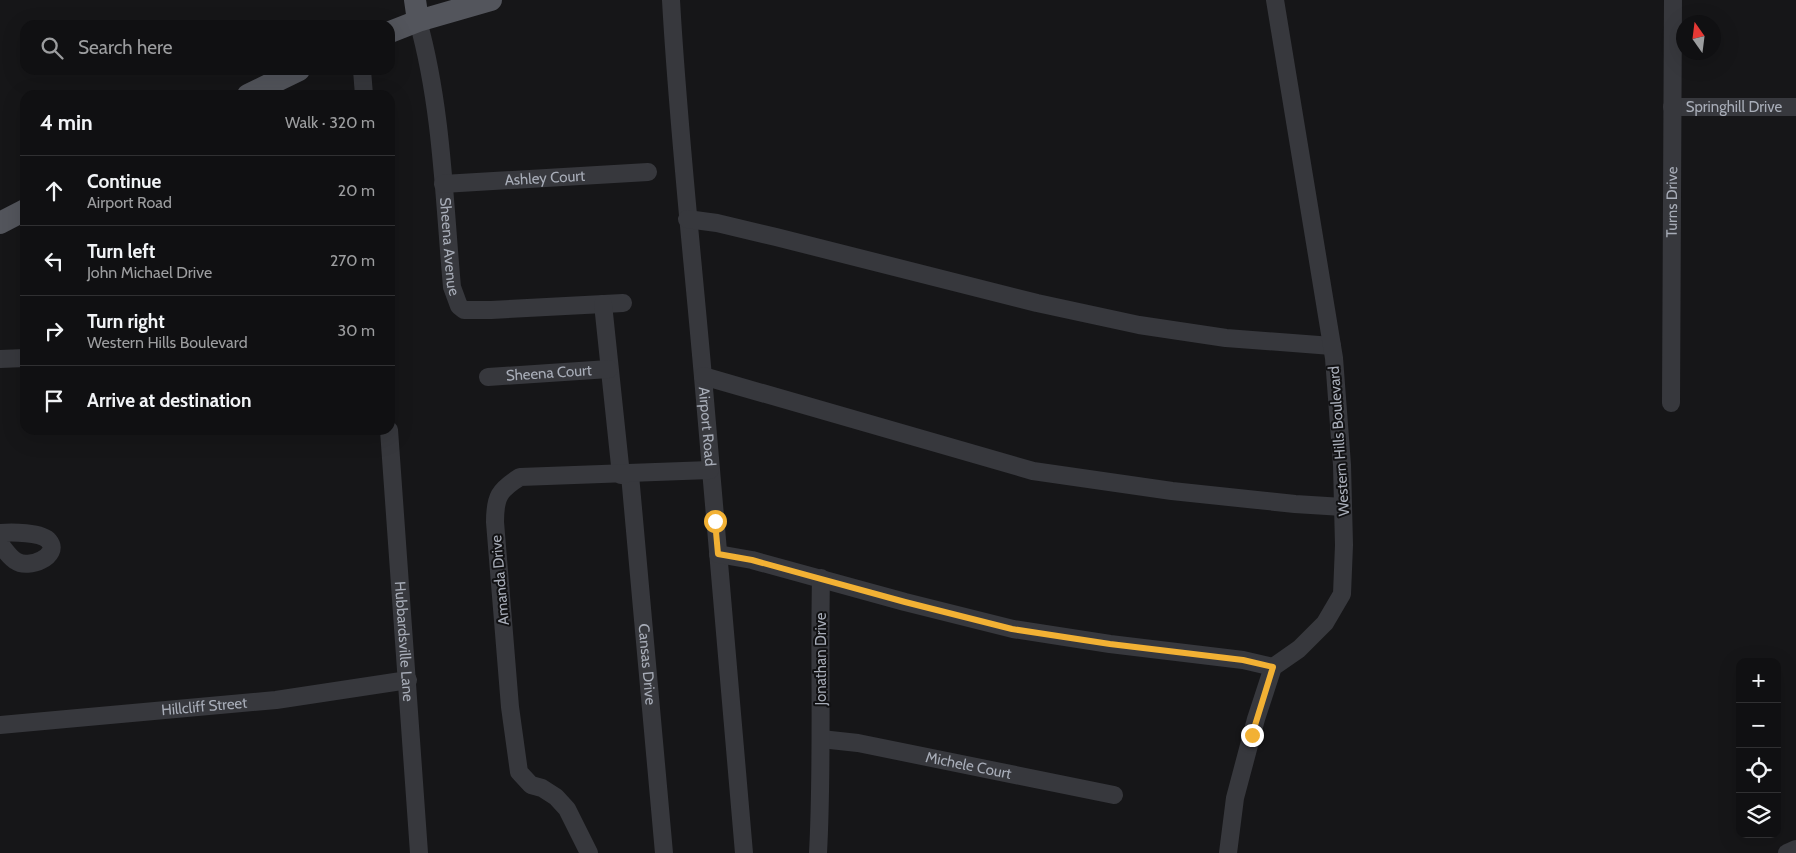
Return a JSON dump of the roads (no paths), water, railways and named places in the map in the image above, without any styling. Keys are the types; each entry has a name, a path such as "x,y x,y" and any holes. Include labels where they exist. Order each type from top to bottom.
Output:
{"main road":[{"path":"395,21 416,12 464,0"},
{"path":"395,28 416,12 491,0"},
{"path":"246,90 274,75"},
{"path":"258,90 289,75"},
{"path":"0,223 20,213"}],"street":[{"name":"Airport Road","path":"671,0 674,68 703,376 744,853"},
{"name":"Western Hills Boulevard","path":"1273,667 1299,649 1325,623 1342,594 1344,545 1342,465 1332,346 1274,0"},
{"name":"Turns Drive","path":"1671,403 1673,0"},
{"name":"Sheena Avenue","path":"416,12 427,59 440,143 452,288 459,306 464,310 491,310 622,303"},
{"path":"362,75 364,90"},
{"name":"Springhill Drive","path":"1672,107 1796,107"},
{"name":"Ashley Court","path":"443,184 648,172"},
{"path":"687,219 776,237 1037,303 1139,325 1226,338 1332,346"},
{"name":"Cansas Drive","path":"603,304 609,369 625,475 664,853"},
{"path":"0,359 20,358"},
{"name":"Sheena Court","path":"488,377 609,369"},
{"path":"703,376 1033,471 1181,492 1343,507"},
{"name":"Hubbardsville Lane","path":"389,435 419,853"},
{"name":"Amanda Drive","path":"589,853 567,809 556,797 542,788 531,785 519,772 494,522 495,505 501,491 520,477 625,475 710,470"},
{"path":"0,533 31,534 43,537 49,541 51,547 48,554 34,564 16,562 0,544"},
{"path":"718,554 752,560 1012,629 1110,644 1243,660 1273,667 1256,719 1235,798 1228,853"},
{"name":"Jonathan Drive","path":"818,853 821,739 821,578"},
{"name":"Hillcliff Street","path":"0,725 276,700 408,680"},
{"name":"Michele Court","path":"821,739 858,743 1114,795"},
{"path":"1787,853 1796,849"}]}
